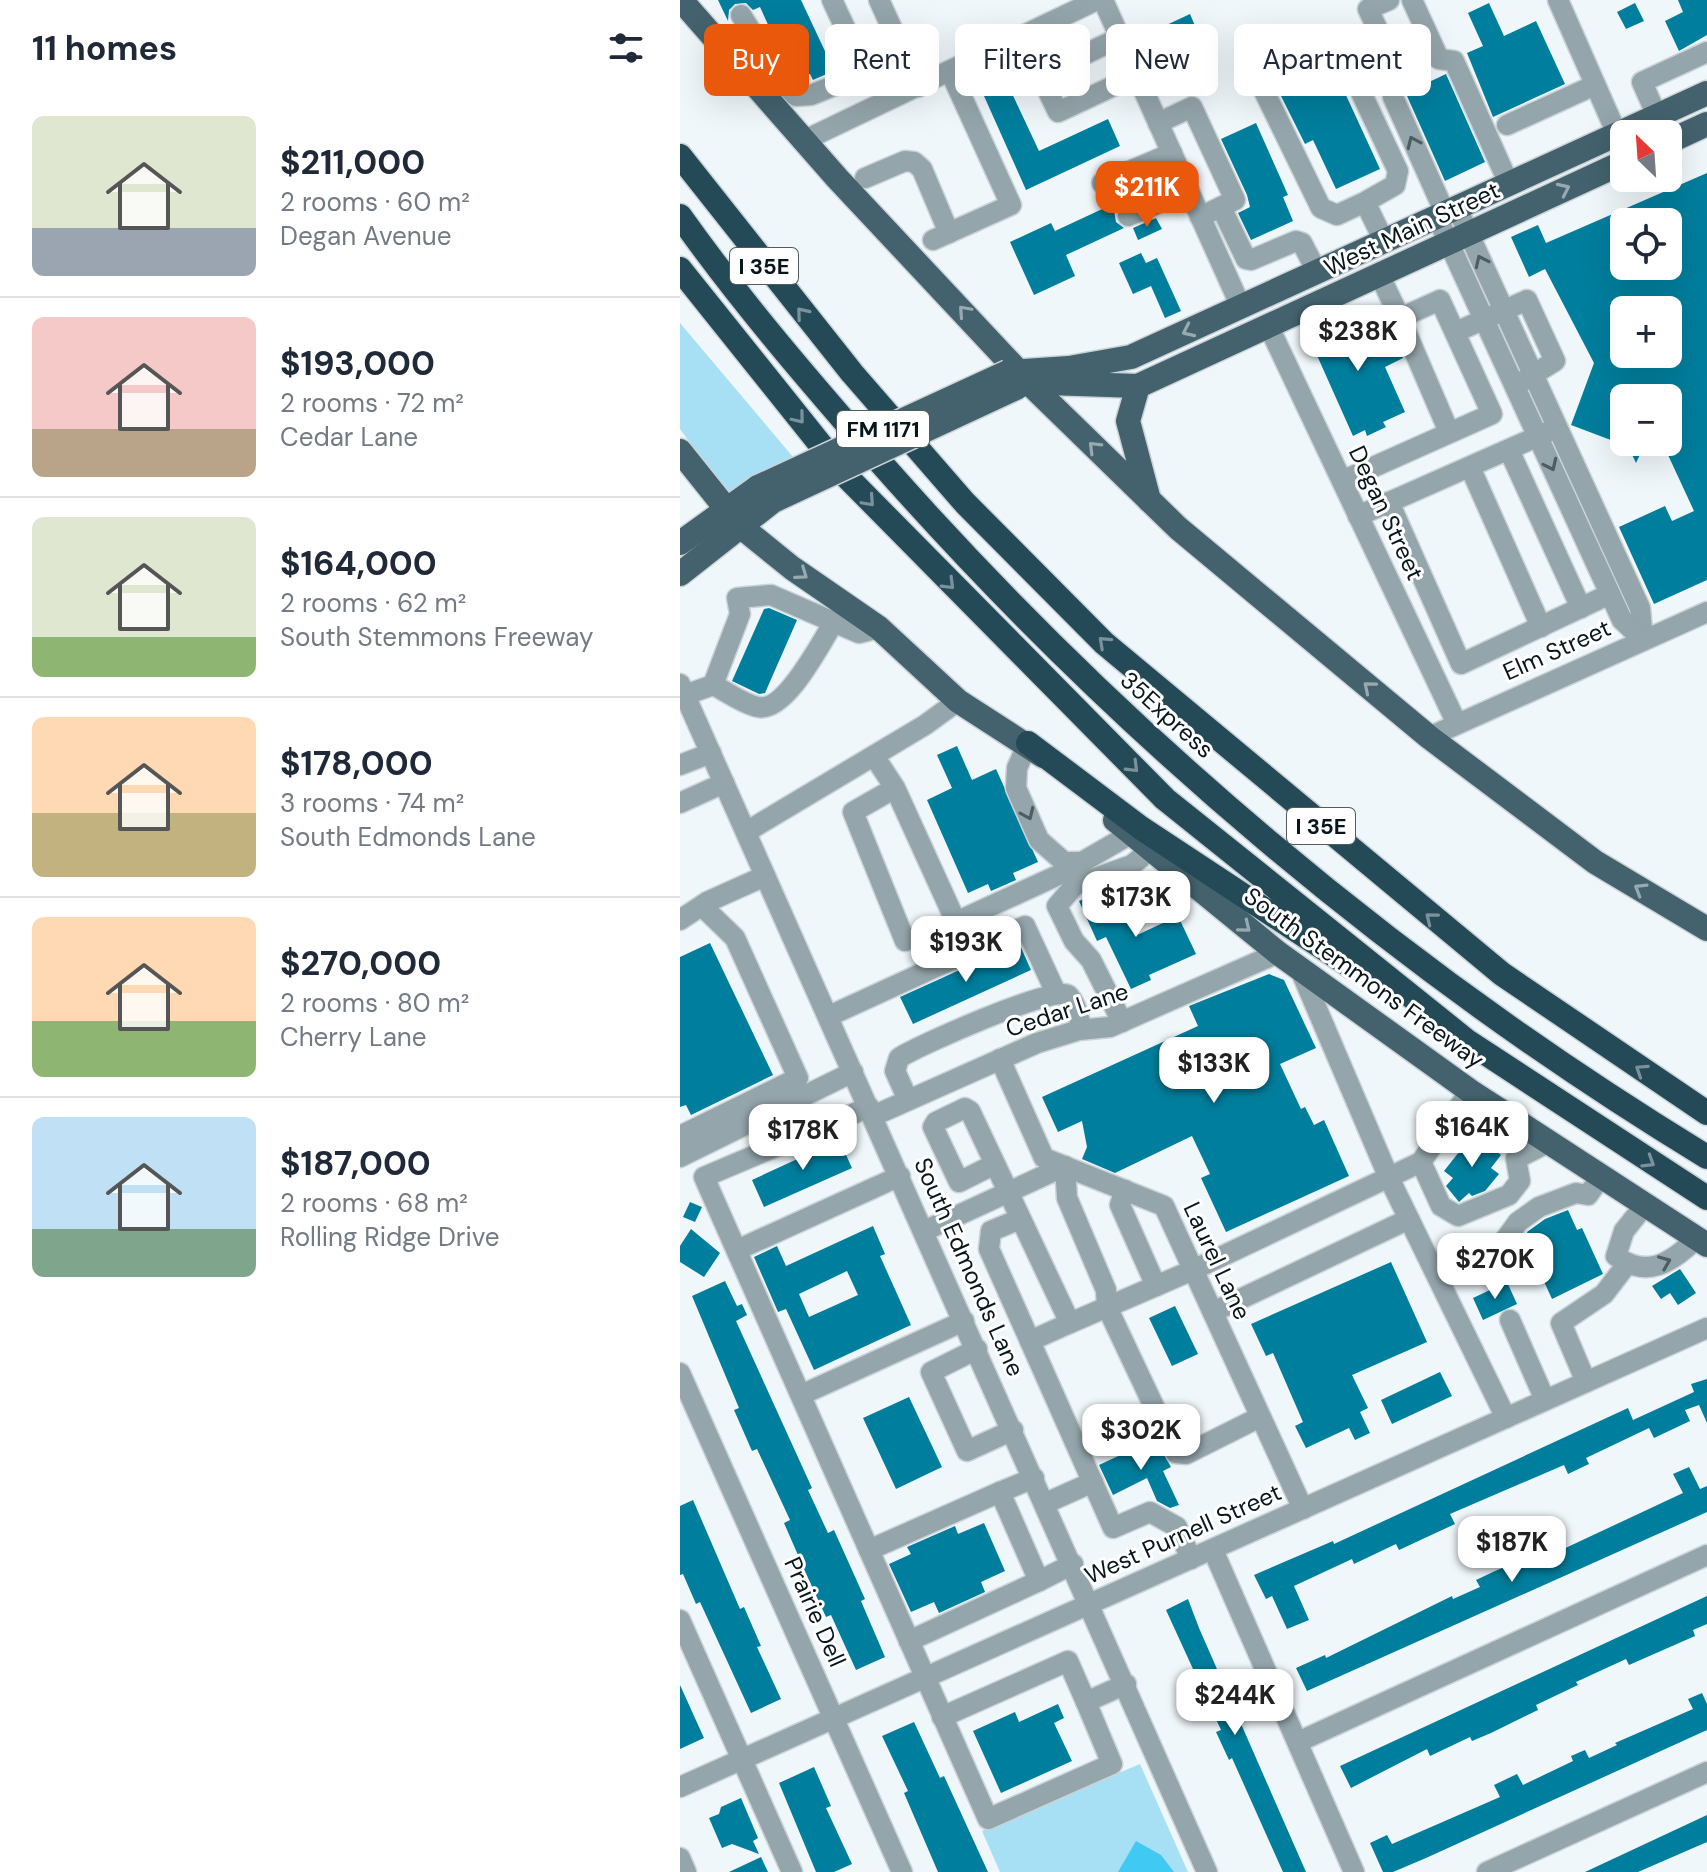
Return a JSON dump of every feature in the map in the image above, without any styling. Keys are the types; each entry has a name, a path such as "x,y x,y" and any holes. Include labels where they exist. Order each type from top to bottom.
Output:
{"highway":[{"name":"I 35E","path":"680,156 781,288 965,503 1104,643 1502,974 1707,1113"},
{"name":"35Express","path":"680,216 818,390 936,525 1010,605 1148,737 1319,884 1407,953 1590,1083 1707,1157"},
{"name":"South Stemmons Freeway","path":"680,269 844,474 1165,799 1467,1041 1707,1198"},
{"path":"1028,743 1141,837 1467,1041"}],"main road":[{"path":"681,0 1018,378 1149,502 1429,737 1595,862 1707,929"},
{"name":"West Main Street","path":"1648,120 1707,93"},
{"path":"1682,136 1707,124"},
{"name":"West Main Street","path":"680,574 733,518 765,494 1018,378 1123,360 1610,137"},
{"name":"West Main Street","path":"1018,378 1138,386 1610,168"},
{"path":"1198,356 1236,322 1241,307"},
{"path":"1138,386 1128,421 1149,502"},
{"path":"680,451 733,518 792,568 879,628 958,701 1028,743"},
{"path":"685,540 705,511 703,490 695,471"},
{"name":"West Main Street","path":"685,540 733,518"},
{"name":"South Stemmons Freeway","path":"1141,837 1278,953 1470,1091 1702,1242"}],"street":[{"path":"832,0 843,24"},
{"path":"879,0 890,24"},
{"path":"1049,24 1100,0 1112,24"},
{"path":"1389,0 1368,9 1399,75 1393,97 1458,237 1484,320 1594,561 1622,620 1643,640"},
{"path":"1412,0 1439,59 1454,61 1509,184"},
{"path":"1558,0 1611,120"},
{"path":"741,15 783,83 796,96 825,90"},
{"path":"1327,47 1343,54 1398,171 1395,185 1365,202 1337,215 1321,208 1264,91 1268,75 1327,47"},
{"path":"1657,116 1642,82 1707,52"},
{"path":"939,76 955,69"},
{"path":"865,178 905,161 914,162 922,169 941,236 1011,205 950,71"},
{"path":"1507,125 1595,85"},
{"path":"1051,96 1058,112 1106,90"},
{"path":"805,140 899,96"},
{"path":"1146,96 1241,307"},
{"path":"1158,123 1192,107 1235,200 1200,217"},
{"path":"1102,183 1172,153"},
{"path":"1128,216 1188,190"},
{"path":"1365,202 1384,241"},
{"path":"1221,207 1246,259 1251,260 1296,241 1302,243 1317,272"},
{"path":"1458,237 1504,311 1534,376 1640,608 1643,640"},
{"path":"1379,274 1449,432"},
{"path":"1342,481 1492,414 1440,300 1400,318"},
{"path":"1456,332 1504,311"},
{"name":"Degan Street","path":"1268,325 1457,724"},
{"path":"1514,385 1534,376"},
{"path":"1358,516 1557,427"},
{"path":"1509,450 1581,608"},
{"path":"1470,467 1541,627"},
{"path":"1564,494 1584,485"},
{"path":"1389,502 1461,664 1610,594"},
{"path":"1594,561 1614,551"},
{"path":"713,685 740,614 737,598 771,595 859,633 879,628"},
{"name":"Elm Street","path":"1429,737 1707,612"},
{"path":"682,690 713,685 758,707 767,707 793,688 834,622"},
{"name":"South Edmonds Lane","path":"682,690 1046,1503 1207,1872"},
{"path":"746,832 874,756 958,701"},
{"path":"1028,743 1017,768 1016,788 1039,840 1064,862 1078,862"},
{"path":"680,765 711,753"},
{"path":"874,756 895,788 956,922"},
{"path":"680,803 724,783"},
{"path":"895,788 853,812 905,941 956,922 1054,878 1078,862 1141,837"},
{"path":"1122,1022 1091,960 1074,941 1057,906 1075,885 1132,865 1141,837"},
{"path":"680,920 765,876"},
{"path":"680,1136 798,1078 735,938 702,906"},
{"path":"829,1016 1025,926 1056,993"},
{"name":"Cedar Lane","path":"737,1250 704,1177 908,1100 1037,1043 1082,1029 1122,1022 1278,953"},
{"path":"1299,967 1389,1178 1506,1418"},
{"path":"908,1100 895,1071 899,1058 990,1017 1056,993 1068,995 1082,1029"},
{"name":"Laurel Lane","path":"1000,1059 1044,1158 1164,1206 1303,1509"},
{"path":"680,1157 853,1072"},
{"path":"1030,1341 1193,1270 1421,1162 1470,1091"},
{"path":"1421,1162 1441,1206 1458,1216 1509,1195 1520,1181 1516,1159 1547,1143"},
{"path":"995,1164 1070,1323"},
{"path":"924,1231 1065,1166 1067,1198 1106,1290 1107,1307 1176,1453 1186,1454 1260,1417"},
{"path":"900,1176 737,1250 924,1677 942,1717 988,1819 1112,1764 1068,1661 942,1717"},
{"path":"1434,1269 1502,1244 1518,1222 1539,1207 1576,1193 1588,1195 1600,1178"},
{"path":"1125,1190 1120,1205 1156,1286"},
{"path":"1644,1206 1624,1231 1616,1256 1627,1264 1644,1270 1670,1261 1702,1242"},
{"path":"1020,1219 991,1231 989,1249 1113,1528 1150,1512 1177,1527 1191,1559"},
{"path":"1213,1312 1409,1219"},
{"path":"1586,1382 1561,1323 1604,1294 1627,1264"},
{"path":"1510,1320 1545,1400"},
{"path":"801,1395 964,1321"},
{"name":"West Purnell Street","path":"680,1787 1707,1328"},
{"path":"977,1349 931,1372 967,1451 1013,1430"},
{"name":"Prairie Dell","path":"680,1373 902,1872"},
{"path":"869,1550 1034,1478"},
{"path":"1046,1503 1093,1482"},
{"path":"1000,1492 1039,1581"},
{"path":"1213,1550 1354,1872"},
{"path":"1298,1742 1707,1555"},
{"path":"909,1641 1073,1564"},
{"path":"680,1620 792,1872"},
{"path":"1086,1702 1126,1684"},
{"path":"1487,1872 1707,1772"},
{"path":"680,1858 686,1872"}],"shaded area":[{"path":"680,323 799,464 745,518 680,429"},
{"path":"1140,1764 1188,1872 1000,1872 982,1831"},
{"path":"1136,1841 1161,1855 1174,1872 1118,1872"}],"building":[{"path":"718,0 801,0 825,51 825,75 813,80 809,74 809,24 768,24 760,7 753,10 746,3 735,4 729,10 728,21"},
{"path":"1678,0 1707,0 1707,35 1679,51 1665,21 1683,12"},
{"path":"1489,3 1504,36 1536,21 1565,84 1493,117 1467,53 1483,46 1468,13"},
{"path":"1635,3 1644,21 1626,29 1617,12"},
{"path":"1190,14 1194,24 1169,24"},
{"path":"1446,74 1485,162 1445,181 1407,96 1431,96 1431,81"},
{"path":"984,96 1013,96 1039,151 1108,119 1120,146 1026,190"},
{"path":"1281,96 1346,96 1380,169 1336,189 1313,140 1305,144"},
{"path":"1256,123 1288,195 1283,197 1293,221 1251,240 1238,213 1250,207 1247,195 1221,139"},
{"path":"1707,173 1707,580 1654,604 1619,527 1665,506 1672,521 1694,511 1668,456 1682,456 1682,384 1610,384 1610,440 1571,425 1594,363 1545,269 1529,277 1511,237 1538,225 1546,243 1610,215 1610,280 1682,280 1682,208 1626,208 1663,192 1682,192 1682,184"},
{"path":"1113,204 1116,222 1124,228 1066,255 1075,276 1034,295 1010,242 1051,223 1055,231"},
{"path":"1156,218 1162,229 1138,240 1133,228"},
{"path":"1141,253 1146,263 1157,258 1181,311 1165,318 1151,286 1133,294 1119,263"},
{"path":"1359,309 1380,355 1398,347 1403,358 1385,367 1405,412 1383,422 1386,427 1367,436 1365,430 1353,436 1307,333"},
{"path":"769,608 797,620 765,693 759,694 732,681 764,609"},
{"path":"957,746 972,780 996,769 1038,862 1013,873 1016,880 991,891 988,884 968,893 927,800 952,788 937,755"},
{"path":"1113,886 1135,936 1178,916 1196,954 1149,975 1151,980 1131,989 1106,937 1097,941 1079,901"},
{"path":"710,943 773,1075 691,1115 686,1105 680,1107 680,957"},
{"path":"1019,943 1031,970 913,1024 900,997"},
{"path":"1269,974 1284,980 1316,1048 1280,1064 1301,1109 1305,1107 1314,1125 1324,1120 1349,1176 1226,1232 1201,1178 1210,1174 1192,1136 1115,1173 1082,1159 1087,1147 1082,1121 1058,1132 1042,1097 1198,1026 1189,1006"},
{"path":"1474,1133 1501,1155 1491,1168 1499,1174 1485,1191 1472,1196 1469,1193 1459,1202 1446,1186 1453,1178 1444,1171"},
{"path":"837,1135 852,1168 764,1207 752,1180 819,1149 816,1143"},
{"path":"690,1202 702,1207 695,1222 683,1217"},
{"path":"1568,1210 1577,1230 1582,1228 1603,1274 1552,1299 1530,1251 1535,1250 1527,1232 1545,1219"},
{"path":"873,1226 885,1254 880,1256 911,1325 814,1370 786,1309 778,1312 754,1257 777,1246 786,1266","holes":["847,1271 858,1295 809,1317 799,1294"]},
{"path":"691,1229 720,1253 704,1277 680,1262 680,1246"},
{"path":"1391,1262 1427,1342 1352,1375 1368,1408 1360,1412 1370,1433 1355,1440 1349,1428 1306,1448 1295,1426 1303,1422 1273,1353 1266,1356 1251,1324"},
{"path":"1680,1269 1696,1293 1678,1305 1670,1293 1661,1299 1652,1286"},
{"path":"725,1281 737,1306 742,1304 747,1315 736,1321 812,1488 808,1490 828,1533 834,1530 865,1599 861,1601 885,1657 856,1670 831,1615 826,1617 784,1523 790,1520 757,1449 752,1451 734,1410 739,1408 692,1296"},
{"path":"1507,1282 1517,1304 1483,1320 1473,1298"},
{"path":"1175,1306 1198,1354 1172,1366 1149,1318"},
{"path":"1440,1372 1452,1396 1392,1424 1381,1400"},
{"path":"1707,1379 1707,1423 1699,1405 1685,1410 1690,1421 1654,1438 1649,1428 1586,1458 1589,1464 1568,1474 1564,1465 1450,1514 1455,1524 1399,1550 1396,1544 1354,1564 1352,1559 1294,1586 1309,1620 1287,1629 1272,1596 1266,1599 1254,1575 1333,1541 1334,1544 1628,1408 1633,1420 1694,1392 1691,1384"},
{"path":"909,1397 942,1467 896,1489 863,1418"},
{"path":"1155,1439 1171,1467 1163,1471 1179,1505 1170,1508 1157,1501 1147,1478 1113,1495 1099,1465"},
{"path":"1689,1467 1700,1489 1707,1486 1707,1512 1307,1691 1296,1668 1325,1655 1326,1658 1452,1596 1453,1599 1480,1587 1476,1580 1495,1571 1524,1559 1527,1566 1683,1493 1673,1474"},
{"path":"693,1500 740,1609 744,1607 761,1646 757,1647 781,1699 751,1713 700,1602 696,1604 683,1574 680,1575 680,1506"},
{"path":"984,1523 1005,1571 981,1582 985,1592 939,1613 934,1602 911,1612 889,1564 911,1554 907,1547 955,1526 958,1534"},
{"path":"1707,1596 1707,1624 1693,1630 1695,1636 1629,1665 1626,1659 1576,1682 1578,1685 1536,1705 1538,1710 1491,1733 1472,1741 1470,1737 1430,1756 1427,1749 1351,1788 1340,1766"},
{"path":"1188,1599 1306,1872 1283,1872 1232,1758 1229,1760 1216,1732 1221,1730 1166,1610"},
{"path":"680,1685 704,1738 680,1749"},
{"path":"1702,1693 1707,1704 1707,1730 1426,1858 1393,1872 1383,1872 1370,1843 1387,1835 1392,1844 1500,1797 1494,1785 1517,1774 1523,1785 1573,1761 1571,1756 1585,1750 1589,1758 1617,1745 1615,1743 1693,1709 1688,1699"},
{"path":"1058,1704 1064,1718 1054,1723 1072,1761 1001,1793 973,1731 1015,1712 1019,1722"},
{"path":"914,1722 940,1778 944,1776 988,1872 938,1872 904,1793 908,1791 882,1736"},
{"path":"814,1767 831,1806 826,1808 852,1864 834,1872 816,1872 779,1783"},
{"path":"741,1798 758,1838 753,1841 759,1854 732,1844 722,1848 709,1818 719,1814 721,1807"},
{"path":"1707,1815 1707,1842 1638,1872 1585,1872"},
{"path":"761,1857 768,1872 729,1872"}]}
